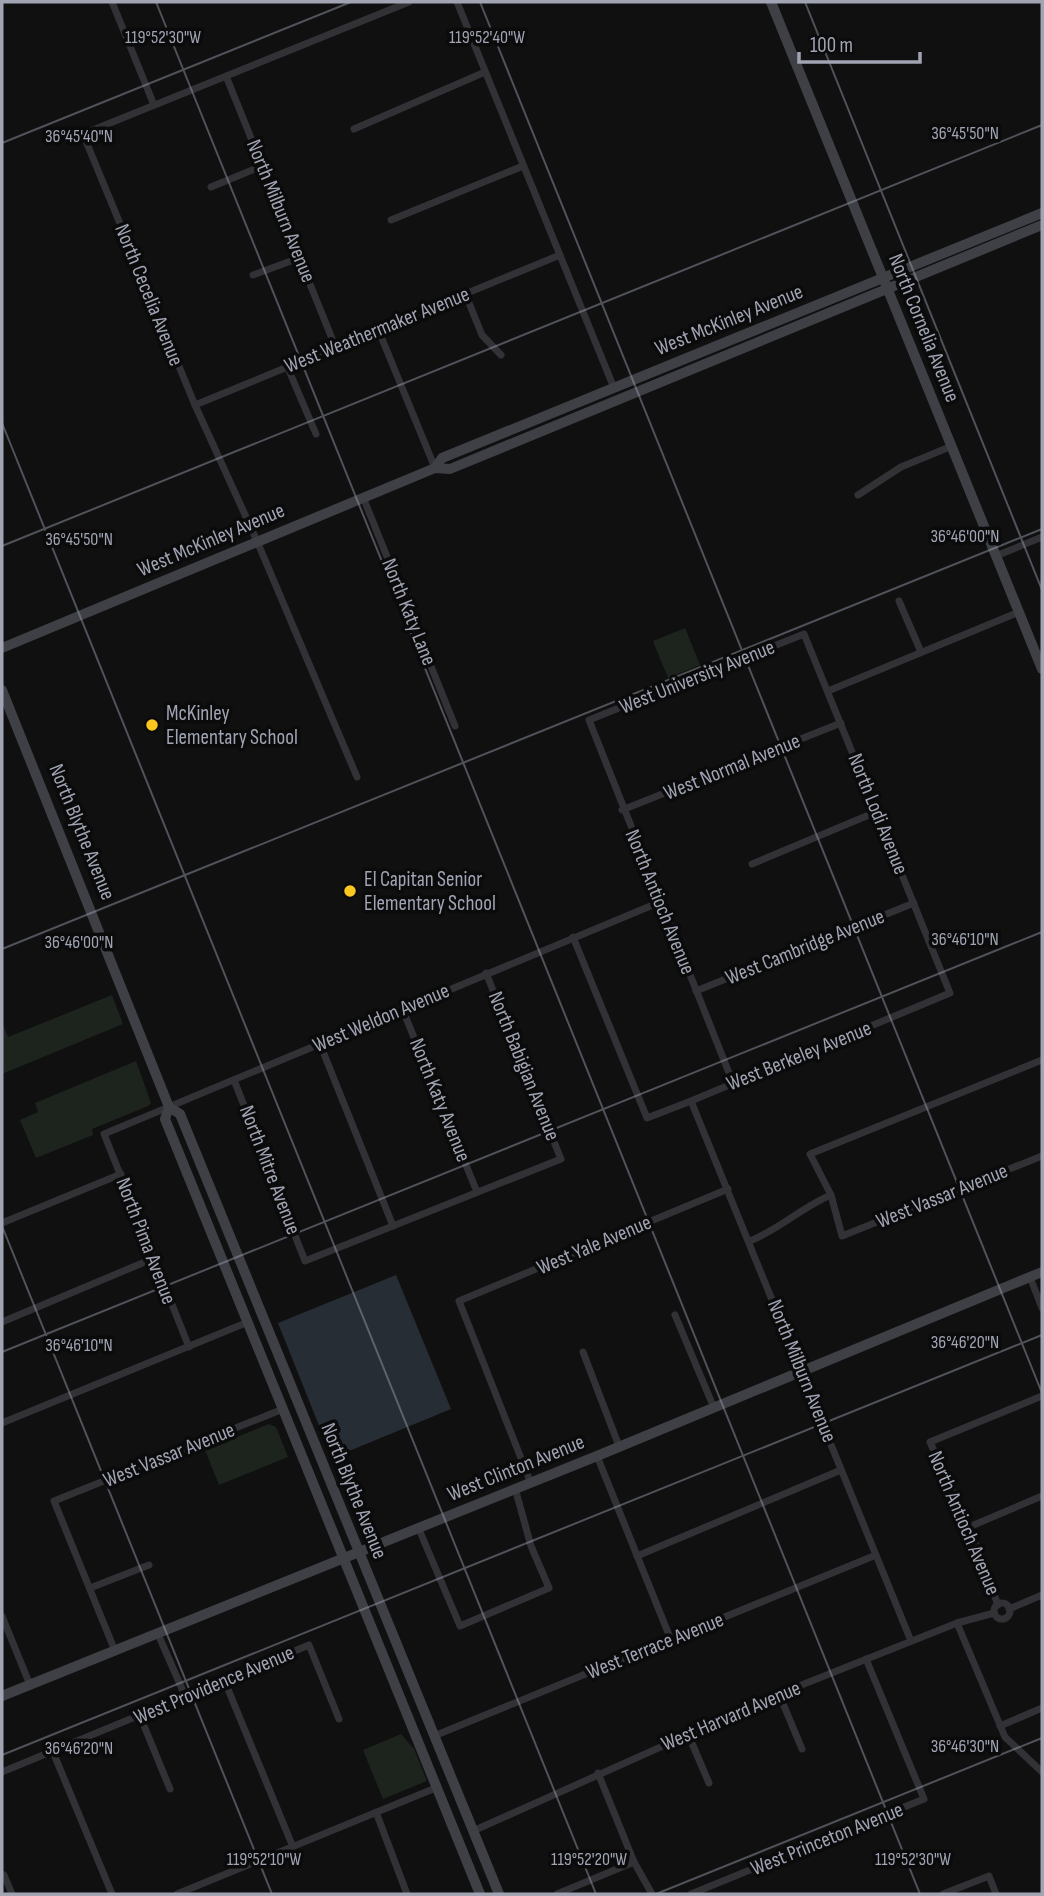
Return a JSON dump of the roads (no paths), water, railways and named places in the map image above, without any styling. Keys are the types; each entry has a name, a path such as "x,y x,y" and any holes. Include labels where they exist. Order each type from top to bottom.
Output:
{"main road":[{"name":"North Cornelia Avenue","path":"771,2 1042,669"},
{"name":"West McKinley Avenue","path":"2,648 435,468 450,469 886,283 1042,213"},
{"name":"West McKinley Avenue","path":"435,468 442,458 614,388 1042,225"},
{"name":"North Blythe Avenue","path":"2,690 169,1107 180,1114 499,1894"},
{"name":"North Blythe Avenue","path":"169,1107 165,1119 343,1559 439,1787 480,1894"},
{"name":"West Clinton Avenue","path":"2,1696 597,1456 1042,1272"}],"street":[{"path":"112,2 154,105"},
{"name":"North Cecelia Avenue","path":"357,777 257,541 195,405 83,134 409,2"},
{"path":"457,2 614,388"},
{"path":"354,128 485,72"},
{"name":"North Milburn Avenue","path":"226,76 335,346"},
{"path":"211,187 262,166"},
{"path":"391,220 523,166"},
{"name":"West Weathermaker Avenue","path":"195,405 559,255"},
{"path":"253,275 299,258"},
{"path":"465,293 482,335 501,355"},
{"path":"378,328 435,468"},
{"path":"287,366 316,434"},
{"path":"858,495 901,467 952,446"},
{"name":"North Katy Lane","path":"363,497 455,726"},
{"path":"996,556 1042,537"},
{"path":"899,601 921,652"},
{"path":"828,691 1019,611"},
{"name":"North Lodi Avenue","path":"804,634 950,993"},
{"name":"West University Avenue","path":"589,720 804,634"},
{"name":"North Antioch Avenue","path":"589,720 622,810 733,1083"},
{"name":"West Normal Avenue","path":"622,810 841,723"},
{"path":"752,864 876,812"},
{"name":"West Weldon Avenue","path":"104,1134 486,972 660,902"},
{"name":"West Cambridge Avenue","path":"695,991 914,903"},
{"name":"West Berkeley Avenue","path":"573,937 647,1118 950,993"},
{"name":"North Babigian Avenue","path":"477,1192 561,1159 486,972"},
{"name":"North Katy Avenue","path":"402,1008 477,1192"},
{"path":"320,1044 393,1226 477,1192"},
{"path":"750,1241 774,1231 804,1208 831,1195 810,1154 1042,1060"},
{"name":"North Mitre Avenue","path":"234,1080 305,1261 393,1226"},
{"name":"North Milburn Avenue","path":"691,1101 911,1641"},
{"name":"North Pima Avenue","path":"104,1134 189,1347"},
{"name":"West Vassar Avenue","path":"831,1195 842,1236 1042,1156"},
{"path":"2,1223 121,1174"},
{"name":"West Yale Avenue","path":"530,1481 459,1301 728,1189"},
{"path":"2,1322 152,1259"},
{"path":"1030,1277 1042,1308"},
{"path":"675,1315 714,1408"},
{"path":"2,1423 248,1322"},
{"path":"583,1352 620,1446"},
{"name":"North Antioch Avenue","path":"996,1609 969,1527 930,1442 1042,1396"},
{"name":"West Vassar Avenue","path":"90,1588 54,1501 283,1409"},
{"path":"597,1456 671,1640"},
{"path":"637,1556 841,1470"},
{"path":"418,1527 460,1626 549,1588 531,1546 516,1488"},
{"path":"969,1527 1042,1496"},
{"name":"West Terrace Avenue","path":"434,1736 876,1555"},
{"path":"115,1651 90,1588 149,1565"},
{"path":"1009,1609 1042,1595"},
{"path":"1004,1604 1009,1609 1009,1614 1004,1619 996,1617 996,1609 1004,1604"},
{"name":"West Harvard Avenue","path":"473,1831 779,1694 996,1609"},
{"path":"2,1616 30,1685"},
{"path":"957,1623 1000,1726 1013,1746 1042,1772"},
{"path":"158,1634 186,1698"},
{"name":"West Providence Avenue","path":"2,1772 309,1646 339,1719"},
{"name":"West Princeton Avenue","path":"691,1894 925,1799 866,1659"},
{"path":"225,1682 293,1847"},
{"path":"779,1694 802,1749"},
{"path":"1000,1726 1042,1708"},
{"path":"140,1716 170,1790"},
{"path":"688,1734 709,1783"},
{"path":"53,1752 112,1894"},
{"path":"598,1773 634,1862 652,1894"},
{"path":"177,1894 439,1787"},
{"path":"376,1812 407,1894"},
{"path":"557,1894 634,1862"},
{"path":"3,1875 12,1894"},
{"path":"943,1894 989,1876 996,1894"}],"place":[{"name":"McKinley Elementary School","path":"152,725"},
{"name":"El Capitan Senior Elementary School","path":"350,891"}]}
